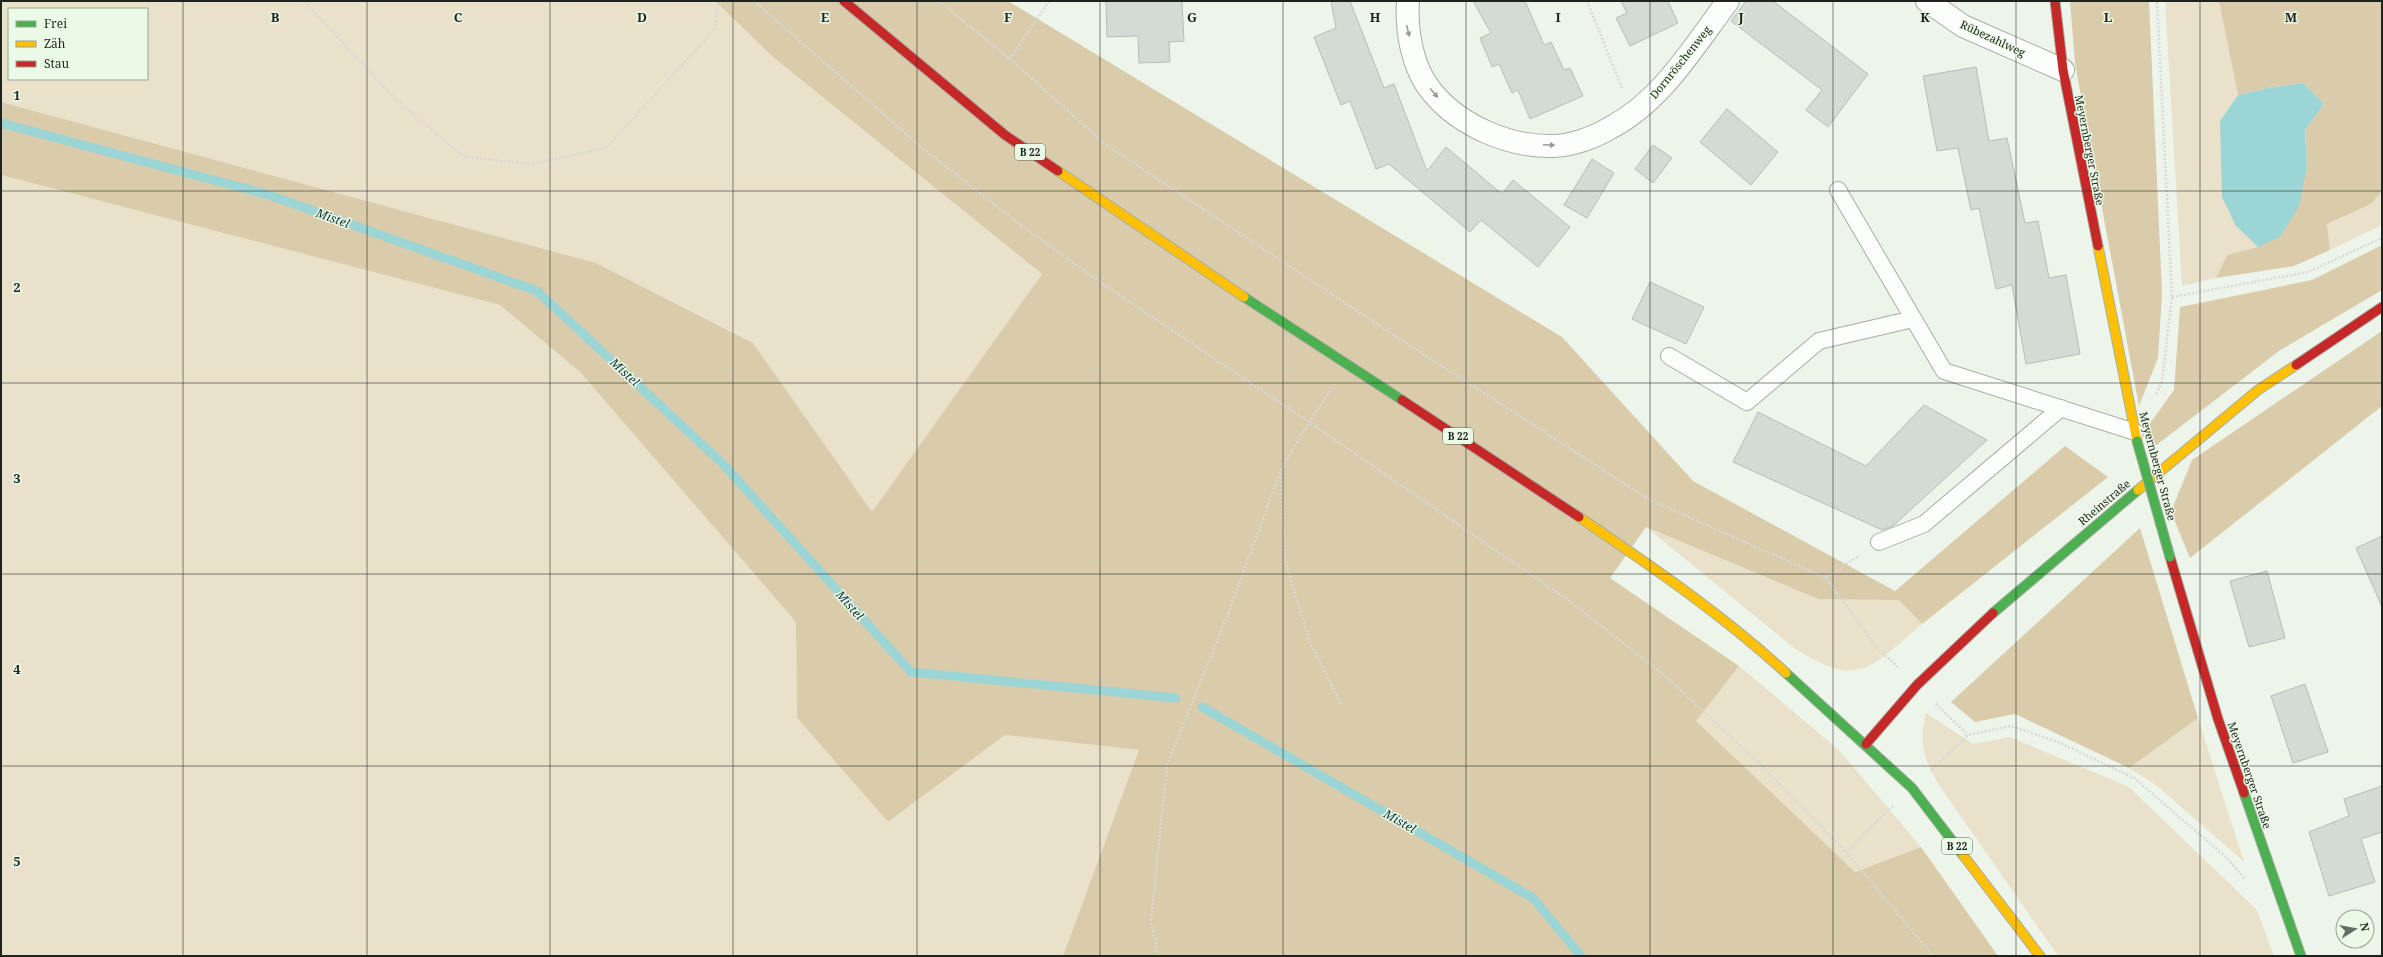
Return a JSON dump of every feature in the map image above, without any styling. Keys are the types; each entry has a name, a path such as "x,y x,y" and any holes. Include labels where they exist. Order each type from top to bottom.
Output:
{"street":[{"name":"B 22","path":"844,1 1005,135 1229,288 1461,438 1685,589 1746,636 1866,744 1912,788 2040,956"},
{"name":"Dornröschenweg","path":"1408,1 1406,24 1415,60 1432,91 1453,113 1478,128 1527,144 1554,146 1576,141 1610,129 1632,114 1663,86 1728,1"},
{"name":"Rübezahlweg","path":"1927,1 1963,26 2063,70"},
{"name":"Meyernberger Straße","path":"2055,1 2063,70 2136,437 2218,719 2301,956"},
{"name":"Rheinstraße","path":"1866,744 1917,686 2010,596 2258,390 2382,307"}],"lane":[{"path":"1838,190 1944,371 2061,408 2136,437"},
{"path":"1669,356 1747,402 1818,341 1913,318"},
{"path":"1879,542 1924,524 2061,408"}],"path":[{"path":"304,1 398,102 464,158 532,164 606,148 715,29 718,1"},
{"path":"754,1 920,146 1010,217 1103,284 1309,422 1568,600 1664,674 1757,761 1846,852 1933,956"},
{"path":"939,1 1010,59 1105,144 1374,322 1648,499 1826,578 1877,648"},
{"path":"1010,59 1049,1"},
{"path":"1587,1 1632,114"},
{"path":"2136,437 2162,382 2172,297 2157,1"},
{"path":"2172,297 2308,272 2382,238"},
{"path":"1158,956 1151,920 1167,765 1226,619 1281,470 1309,422 1348,365"},
{"path":"1281,470 1285,560 1310,642 1342,705"},
{"path":"1826,578 1879,542"},
{"path":"1952,719 1968,735"},
{"path":"1933,768 1968,735 2011,726 2058,742 2134,778 2227,858 2248,882"},
{"path":"1846,852 1883,817"}],"shaded area":[{"path":"1,1 715,1 773,57 1042,274 872,513 753,343 596,263 1,102"},
{"path":"715,1 1008,1 1562,337 1693,481 1895,591 2065,446 2108,477 1922,624 1899,600 1818,599 1646,527 1610,578 1739,666 1696,721 1855,872 1921,847 1998,956 1063,956 1139,750 1005,735 888,822 797,718 796,622 580,372 500,305 1,175 1,102 596,263 753,343 872,512 1042,274 773,57"},
{"path":"2070,1 2149,1 2162,293 2158,358 2139,406 2075,64"},
{"path":"2165,1 2219,1 2238,95 2220,121 2236,226 2258,247 2227,255 2216,278 2182,286"},
{"path":"2219,1 2382,1 2382,191 2371,204 2327,224 2330,250 2294,266 2216,278 2227,255 2258,247 2307,167 2305,130 2324,104 2303,83 2268,88 2238,95"},
{"path":"1,175 500,305 580,372 796,622 797,718 888,822 1005,735 1139,750 1063,956 1,956"},
{"path":"2382,191 2382,225 2330,250 2327,224 2371,204"},
{"path":"2382,245 2382,290 2279,351 2150,450 2145,430 2174,390 2180,307 2312,280"},
{"path":"2382,331 2382,406 2190,558 2171,512 2192,460"},
{"path":"1646,527 1818,599 1900,600 1922,624 1876,662 1863,668 1850,670 1835,668 1816,661 1794,648"},
{"path":"2140,528 2198,718 2129,768 2015,714 1975,722 1951,702"},
{"path":"1739,666 1839,750 1921,847 1855,872 1695,721"},
{"path":"1926,713 1973,744 2010,737 2129,787 2257,910 2274,956 2058,956 1934,776 1926,759 1924,750 1923,733"},
{"path":"2198,718 2244,862 2157,786 2129,768"}],"water":[{"path":"2303,83 2324,104 2305,130 2307,167 2299,206 2280,237 2258,247 2236,226 2222,197 2220,121 2238,95 2268,88"}],"building":[{"path":"1106,1 1182,1 1184,41 1169,42 1170,62 1139,63 1138,36 1107,37"},
{"path":"1331,1 1350,1 1384,88 1394,84 1427,171 1446,147 1502,194 1513,180 1570,227 1538,267 1481,220 1470,232 1389,164 1376,169 1350,101 1341,105 1314,37 1336,28"},
{"path":"1473,1 1525,1 1544,45 1551,42 1564,70 1570,68 1583,96 1530,119 1518,90 1512,93 1499,64 1492,67 1480,38 1491,33"},
{"path":"1621,1 1668,1 1678,23 1630,46 1616,18 1627,13"},
{"path":"1746,1 1773,1 1868,74 1828,127 1806,110 1822,90 1731,21"},
{"path":"1976,67 1989,141 2007,138 2025,223 2038,221 2049,278 2066,275 2080,354 2026,364 2012,285 1996,289 1979,208 1971,210 1958,148 1937,151 1923,76"},
{"path":"1727,109 1778,152 1751,185 1700,142"},
{"path":"1653,145 1672,158 1653,183 1635,169"},
{"path":"1592,159 1614,173 1587,218 1564,205"},
{"path":"1650,282 1704,307 1686,344 1632,319"},
{"path":"1924,405 1987,440 1893,526 1882,530 1733,462 1758,412 1866,466"},
{"path":"2382,536 2382,607 2356,548"},
{"path":"2267,571 2285,638 2249,647 2230,581"},
{"path":"2305,684 2328,752 2293,763 2271,696"},
{"path":"2382,786 2382,832 2361,839 2375,882 2329,896 2309,832 2349,816 2344,799"}],"waterway":[{"name":"Mistel","path":"1,123 269,195 537,291 723,464 911,672 1176,698"},
{"name":"Mistel","path":"1202,707 1533,898 1581,956"}],"traffic: fast":[{"path":"1244,297 1402,400"},
{"path":"2137,441 2170,557"},
{"path":"1993,613 2138,490"},
{"path":"1786,673 1912,788 1963,855"},
{"path":"2244,793 2301,956"}],"traffic: slow":[{"path":"1058,171 1244,297"},
{"path":"2098,246 2137,441"},
{"path":"2138,490 2258,390 2296,365"},
{"path":"1579,517 1659,572 1711,611 1762,651 1786,673"},
{"path":"1963,855 2040,956"}],"traffic: jam":[{"path":"844,1 1005,135 1058,171"},
{"path":"2055,1 2063,70 2098,246"},
{"path":"2296,365 2382,307"},
{"path":"1402,400 1579,517"},
{"path":"2170,557 2218,719 2244,793"},
{"path":"1866,744 1917,685 1993,613"}]}
